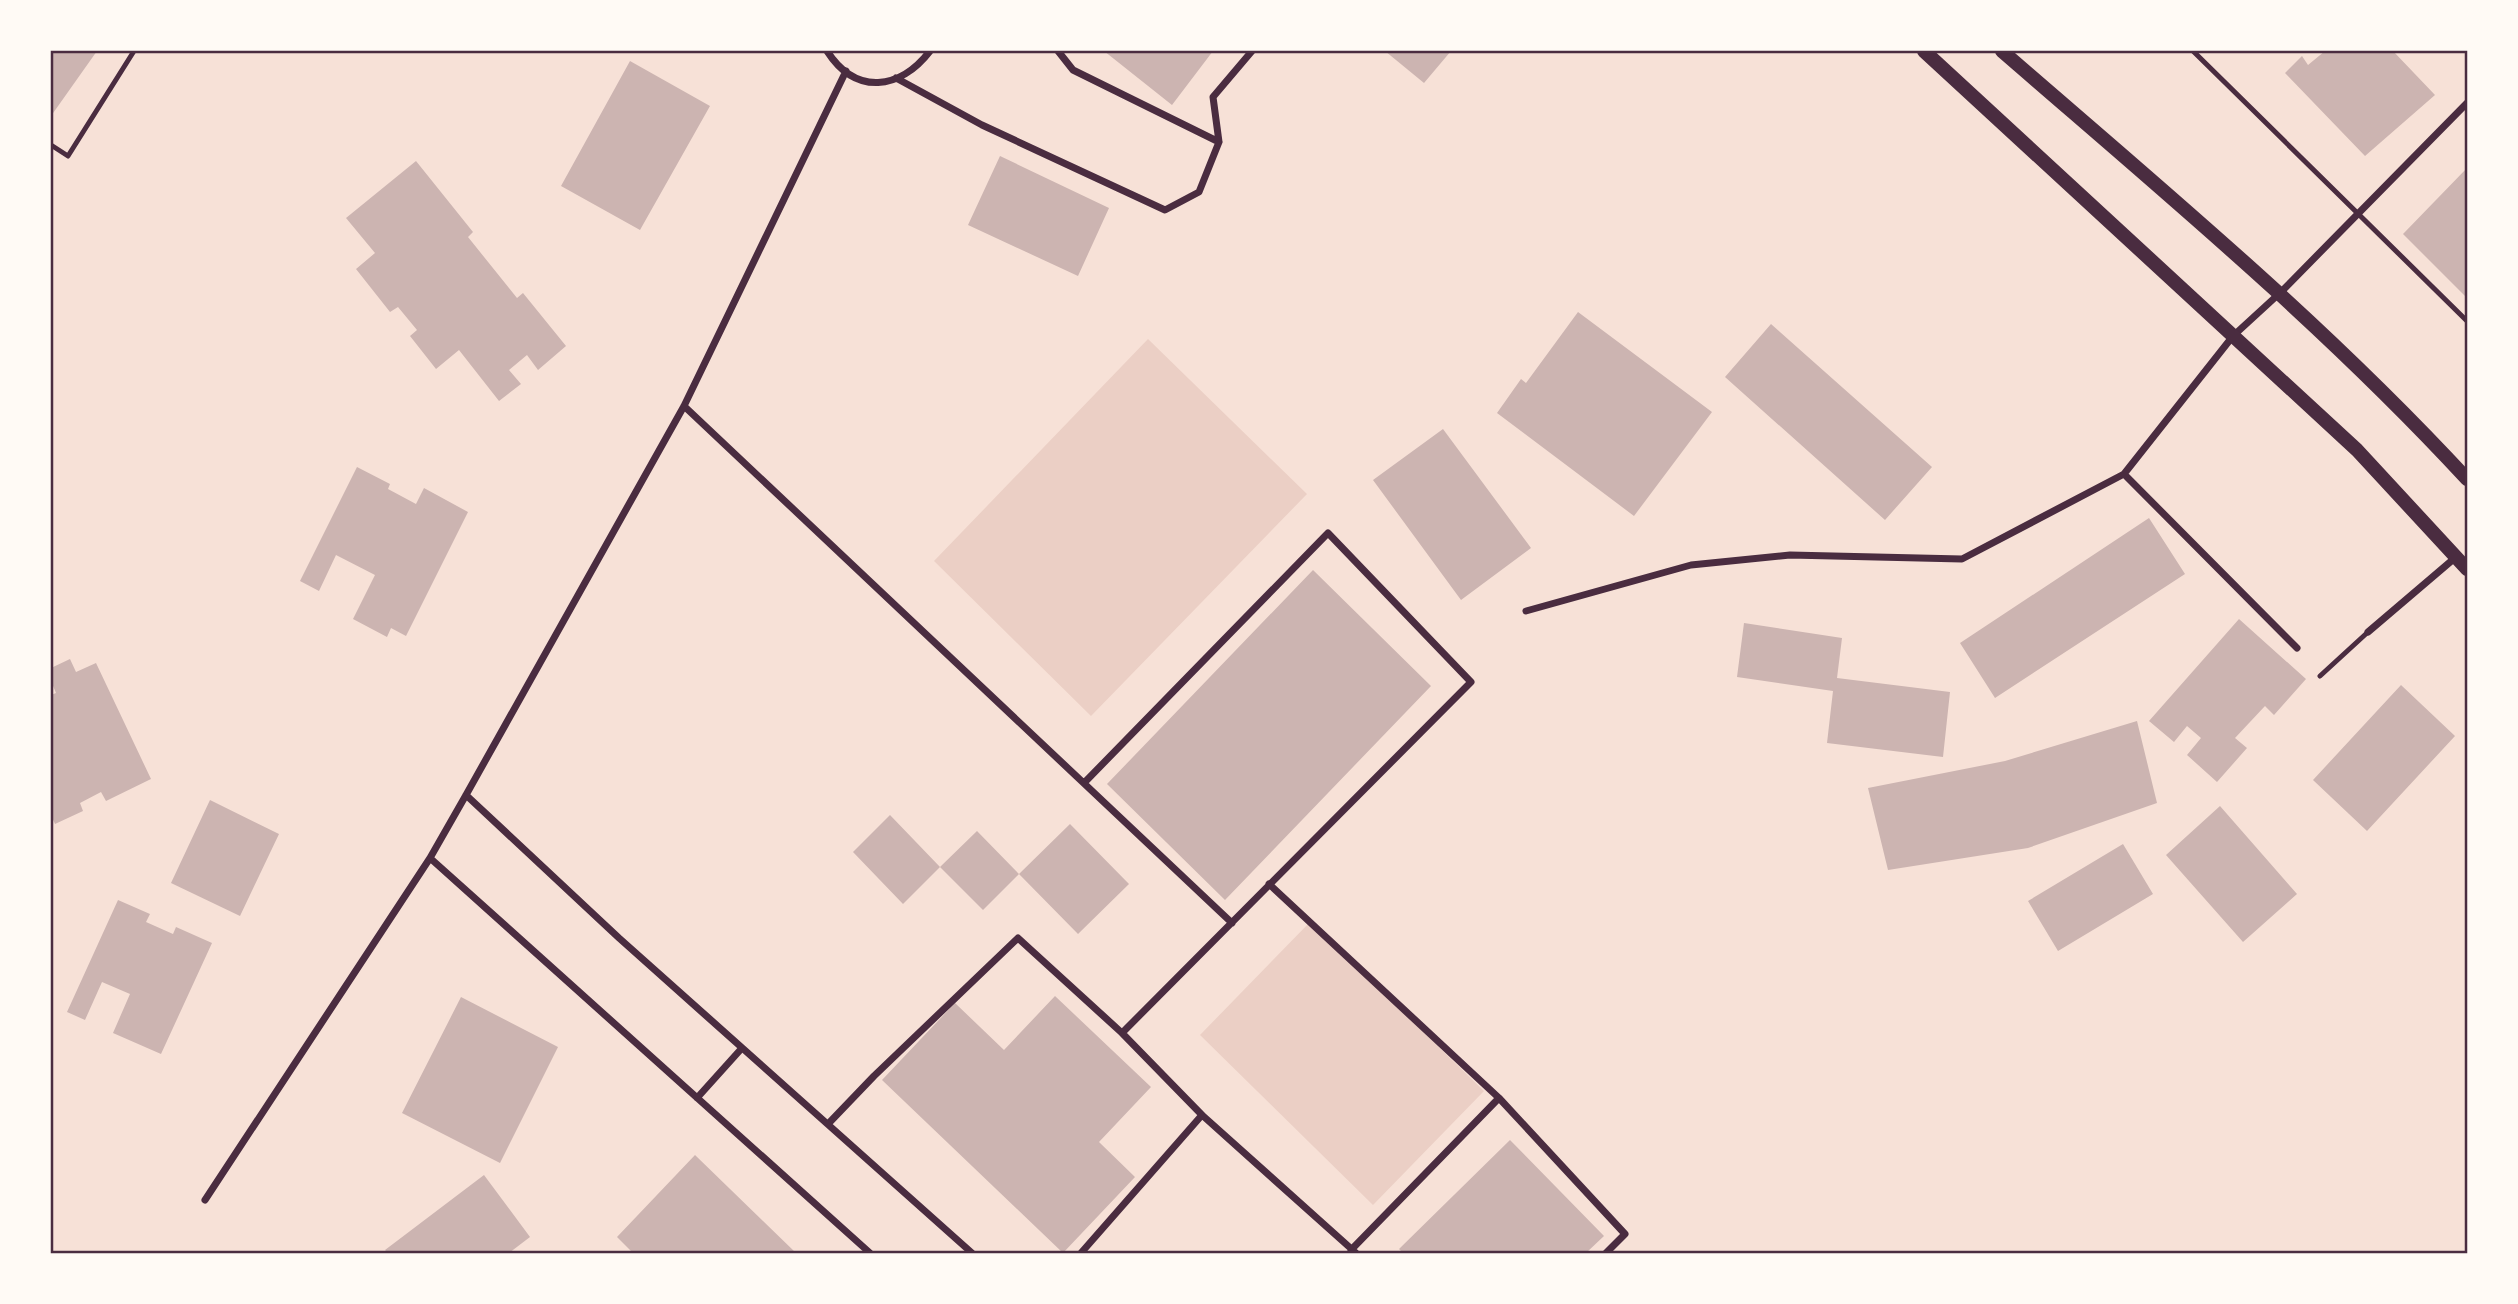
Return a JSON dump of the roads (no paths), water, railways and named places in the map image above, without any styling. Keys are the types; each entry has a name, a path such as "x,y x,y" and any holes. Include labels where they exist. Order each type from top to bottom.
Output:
{"main road":[{"path":"1924,51 2357,450 2467,569"},
{"path":"2002,51 2281,292 2399,405 2467,479"}],"street":[{"path":"827,51 838,67 862,80 890,82 915,71 930,51"},
{"path":"1058,51 1073,70 1219,142"},
{"path":"896,78 982,125 1165,210 1199,192 1219,142 1213,97 1252,51"},
{"path":"205,1200 430,858 466,795 684,406 846,71"},
{"path":"1526,611 1691,565 1790,555 1962,559 2124,474 2233,336 2281,292 2467,103"},
{"path":"684,406 1232,923"},
{"path":"2124,474 2297,648"},
{"path":"1084,783 1328,533 1471,682 1122,1033"},
{"path":"2368,632 2456,557"},
{"path":"466,795 742,1048 972,1253"},
{"path":"430,858 870,1253"},
{"path":"1269,884 1499,1098 1625,1234 1606,1253"},
{"path":"828,1124 1017,938 1122,1033 1202,1115 1354,1251 1499,1098"},
{"path":"697,1098 742,1048"},
{"path":"1081,1253 1202,1115"}],"lane":[{"path":"51,145 68,156 134,51"},
{"path":"2193,51 2467,321"},
{"path":"2320,676 2368,632"}]}
